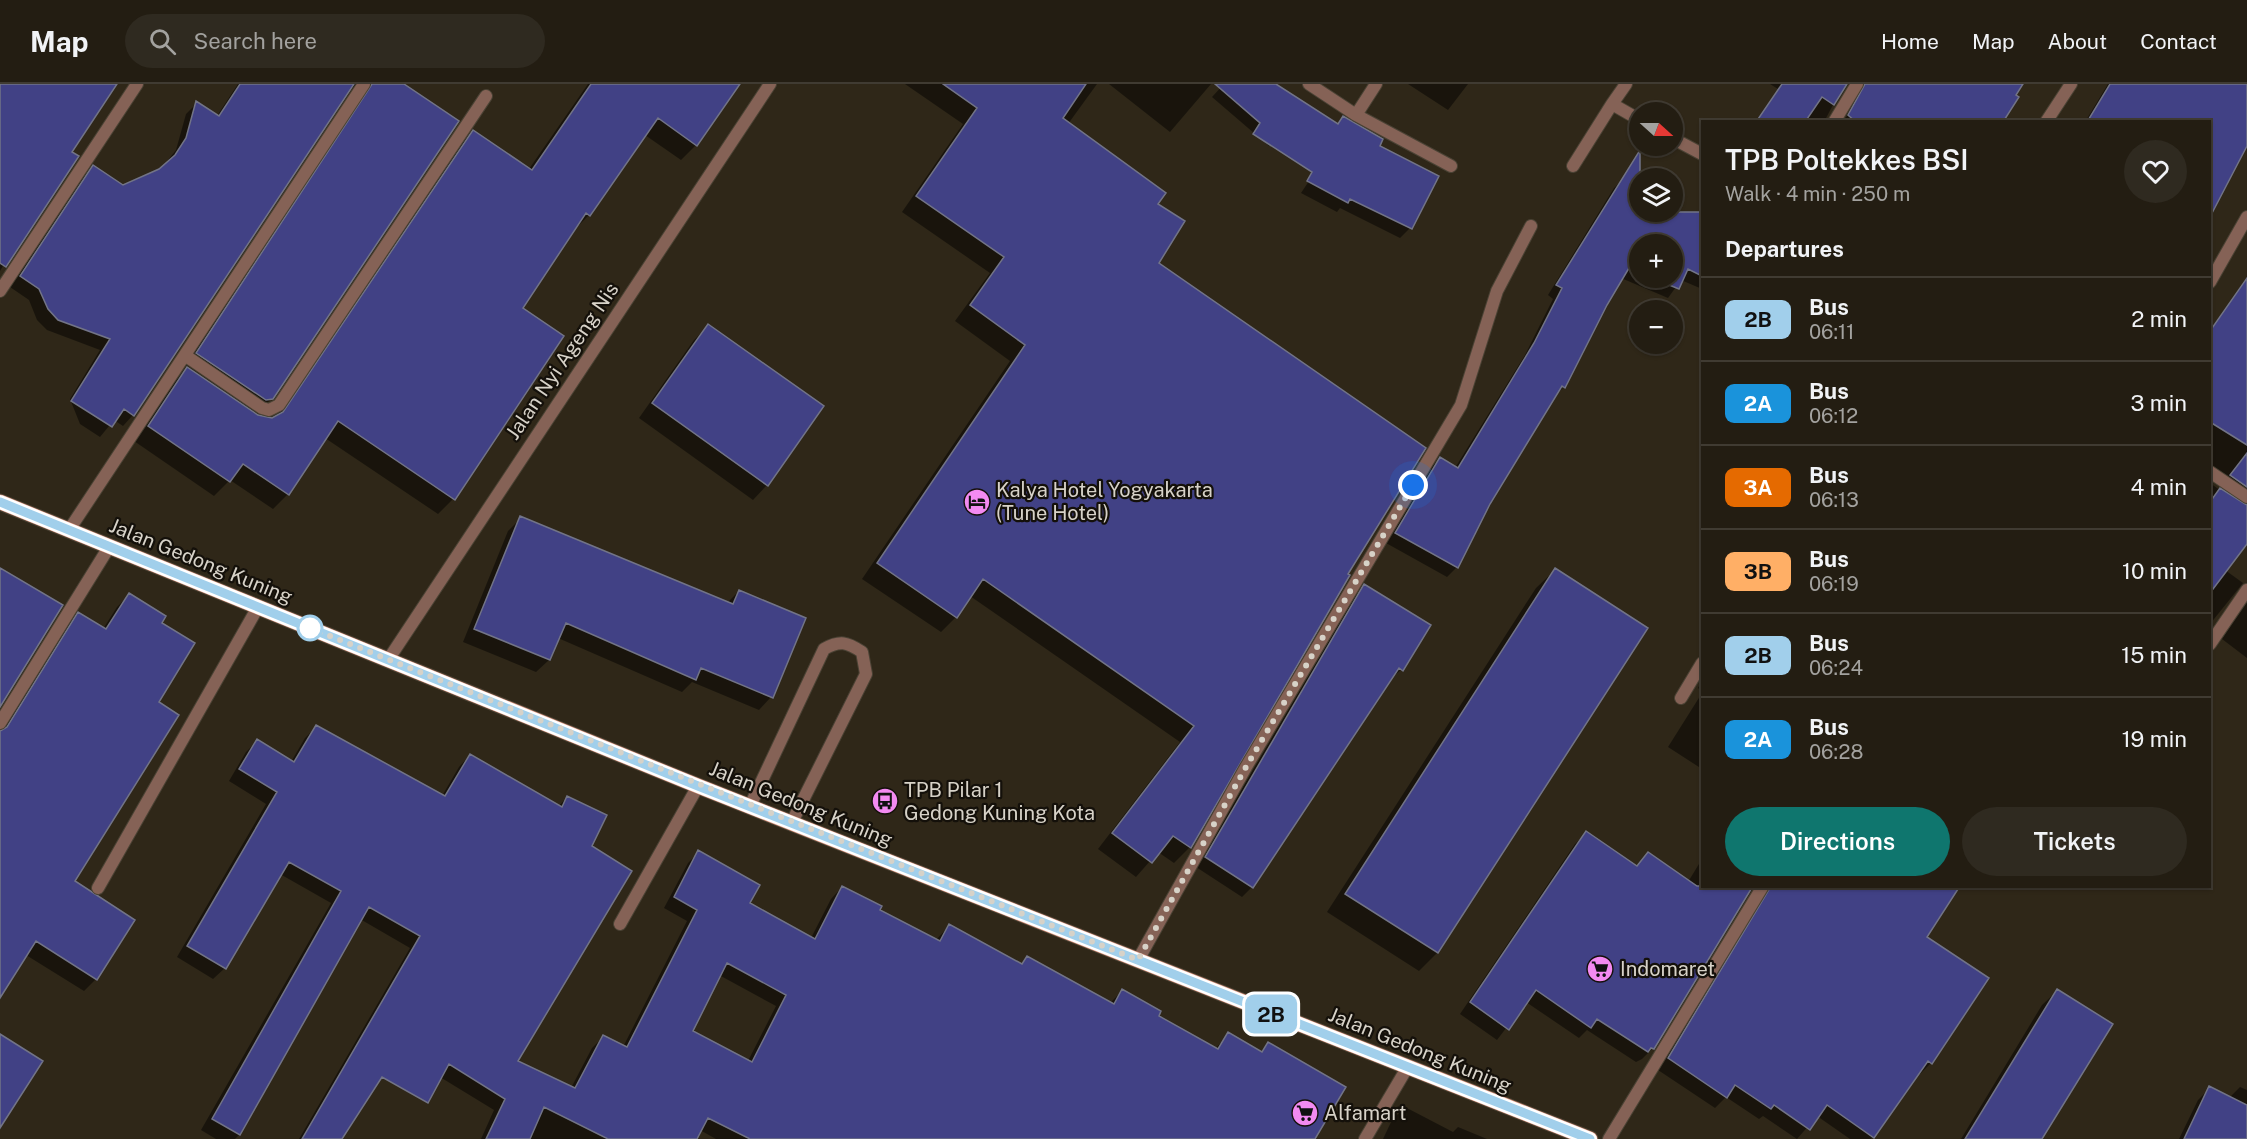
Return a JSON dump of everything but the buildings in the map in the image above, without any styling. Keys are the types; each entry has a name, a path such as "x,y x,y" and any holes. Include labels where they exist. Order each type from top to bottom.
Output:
{"main road":[{"name":"Jalan Gedong Kuning","path":"0,502 698,786 1590,1139"}],"street":[{"path":"0,291 137,84"},
{"path":"69,530 364,84"},
{"name":"Jalan Nyi Ageng Nis","path":"388,660 770,84"},
{"path":"1309,84 1356,115 1451,166"},
{"path":"1356,115 1376,84"},
{"path":"1573,166 1626,84"},
{"path":"1835,120 1857,84"},
{"path":"2047,120 2071,84"},
{"path":"186,356 262,408 269,410 279,405 486,96"},
{"path":"1612,104 1629,114"},
{"path":"1683,144 1701,153"},
{"path":"2211,280 2247,217"},
{"path":"1138,960 1246,767 1461,405 1497,291 1531,226"},
{"path":"2211,473 2247,497"},
{"path":"0,723 109,547"},
{"path":"2211,643 2247,590"},
{"path":"98,888 258,607"},
{"path":"750,806 824,649 836,643 849,643 862,652 866,662 866,674 792,822"},
{"path":"1681,698 1701,665"},
{"path":"620,924 698,786"},
{"path":"1610,1139 1762,888"},
{"path":"1365,1139 1407,1068"}],"bus line":[{"name":"2B","path":"0,502 698,786 1590,1139"}],"place":[{"name":"Kalya Hotel Yogyakarta (Tune Hotel)","path":"977,502"},
{"name":"TPB Pilar 1 Gedong Kuning Kota","path":"885,801"},
{"name":"Indomaret","path":"1600,969"},
{"name":"Alfamart","path":"1305,1113"}],"route":[{"path":"310,628 698,786 1138,960 1246,767 1413,485"}]}
